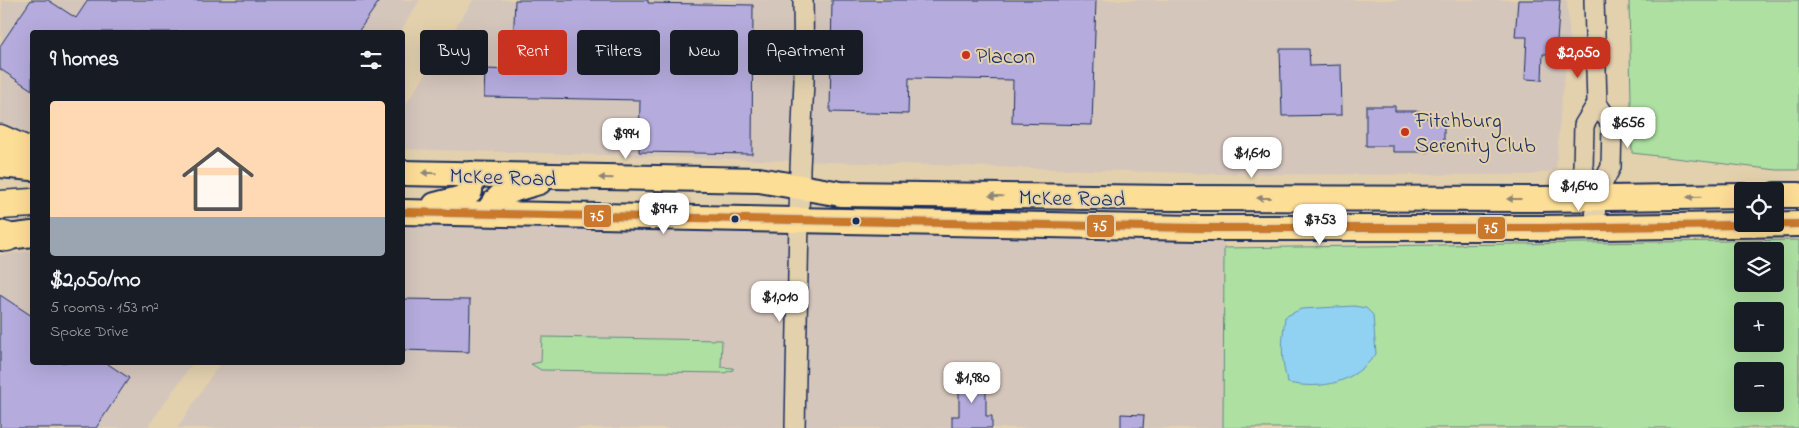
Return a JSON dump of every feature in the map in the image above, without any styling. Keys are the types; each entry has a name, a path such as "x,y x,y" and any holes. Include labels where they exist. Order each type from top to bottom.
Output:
{"highway":[{"path":"0,139 30,152"},
{"path":"0,205 30,203"}],"main road":[{"path":"0,165 30,168"},
{"name":"McKee Road","path":"405,173 759,180 841,194 1175,198 1734,196"},
{"path":"405,212 462,198 470,191 471,174"},
{"path":"489,212 494,202 506,193 555,177"},
{"path":"1784,195 1799,195"},
{"name":"McKee Road","path":"405,212 489,212 1196,228 1799,224"}],"street":[{"path":"795,428 799,187 804,81 803,0"},
{"path":"1594,0 1596,104 1584,125 1583,168 1595,198 1596,226"},
{"path":"1595,198 1611,168 1612,125 1596,104"}],"shaded area":[{"path":"2,0 420,0 401,30 30,30 30,141 0,127"},
{"path":"473,0 1567,0 1570,41 1561,104 1556,170 1531,175 1218,174 405,149 405,106 425,75 488,75 488,30 454,30"},
{"path":"405,220 1224,240 1223,428 177,428 219,365 405,365"},
{"path":"30,251 30,365 192,365 147,428 0,428 0,255"}],"green space":[{"path":"1629,0 1799,0 1799,170 1777,170 1632,153"},
{"path":"1799,240 1799,428 1223,428 1224,248"},
{"path":"542,337 722,340 721,367 733,368 733,370 724,373 541,370 531,364 541,362"}],"water":[{"path":"1354,306 1366,308 1373,315 1376,354 1358,372 1337,382 1314,386 1288,383 1282,350 1285,317 1301,309"}],"building":[{"path":"31,0 48,0 76,18 88,0 380,0 359,30 30,30 30,89 0,69 0,46"},
{"path":"515,0 648,0 648,3 753,5 753,30 748,30 748,75 753,75 752,154 639,152 640,100 484,97 485,75 488,75 488,69 498,69 498,75 567,75 567,30 514,30"},
{"name":"Placon","path":"832,0 1096,0 1092,125 1012,123 1013,80 909,78 908,114 830,112 831,75 863,75 863,30 831,30"},
{"path":"1518,0 1560,0 1556,54 1543,54 1542,80 1525,79 1527,37 1515,37"},
{"path":"1280,49 1309,49 1310,66 1341,65 1342,115 1282,116"},
{"name":"Fitchburg Serenity Club","path":"1366,106 1395,106 1395,111 1420,111 1420,118 1444,118 1444,148 1429,148 1429,152 1393,152 1393,146 1366,146"},
{"path":"0,295 30,315 30,365 110,365 129,378 96,428 0,428"},
{"path":"405,299 470,300 469,352 405,350"},
{"path":"959,377 986,377 986,416 992,416 992,428 952,428 952,416 959,416"},
{"path":"1121,414 1144,415 1143,428 1121,428"}],"transit line":[{"name":"75","path":"405,212 1196,228 1541,228 1799,224"}],"place":[{"name":"Placon","path":"966,55"},
{"name":"Fitchburg Serenity Club","path":"1405,132"}]}
